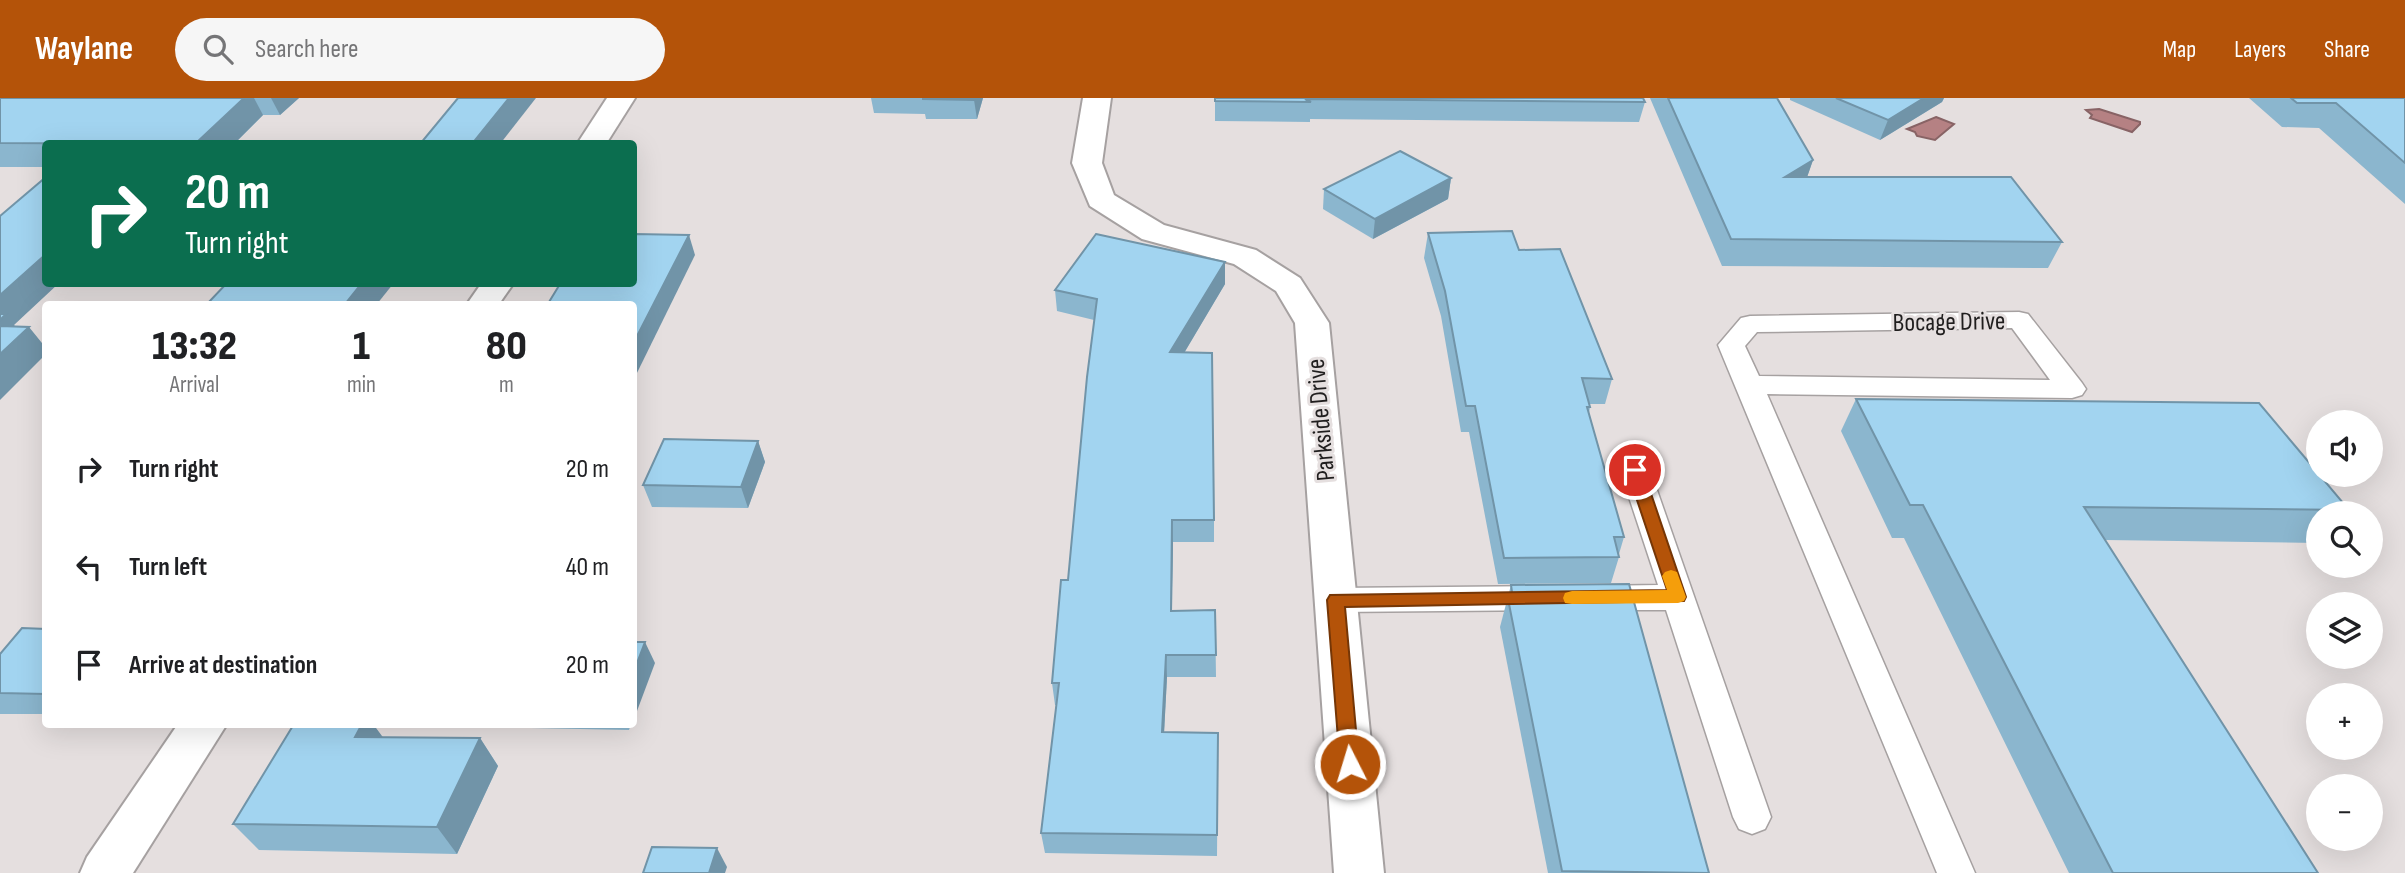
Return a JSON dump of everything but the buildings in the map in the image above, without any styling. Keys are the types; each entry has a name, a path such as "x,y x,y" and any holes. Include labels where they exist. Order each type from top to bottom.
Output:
{"street":[{"path":"594,140 621,98"},
{"name":"Parkside Drive","path":"1097,98 1087,163 1101,200 1153,232 1245,257 1288,285 1312,323 1359,873"},
{"path":"105,873 201,728"}],"lane":[{"name":"Bocage Drive","path":"1749,385 2072,389 2019,320 1750,324 1731,345 1956,873"},
{"path":"1635,470 1752,817"},
{"path":"1336,600 1678,597"}],"shaded area":[{"path":"2099,109 2140,124 2132,132 2090,118 2092,115 2086,110"},
{"path":"1936,117 1954,124 1935,140 1917,136 1915,132 1907,129"}],"slow traffic":[{"path":"1572,598 1678,597 1671,576"}],"route":[{"path":"1350,764 1336,600 1678,597 1635,470"}]}
